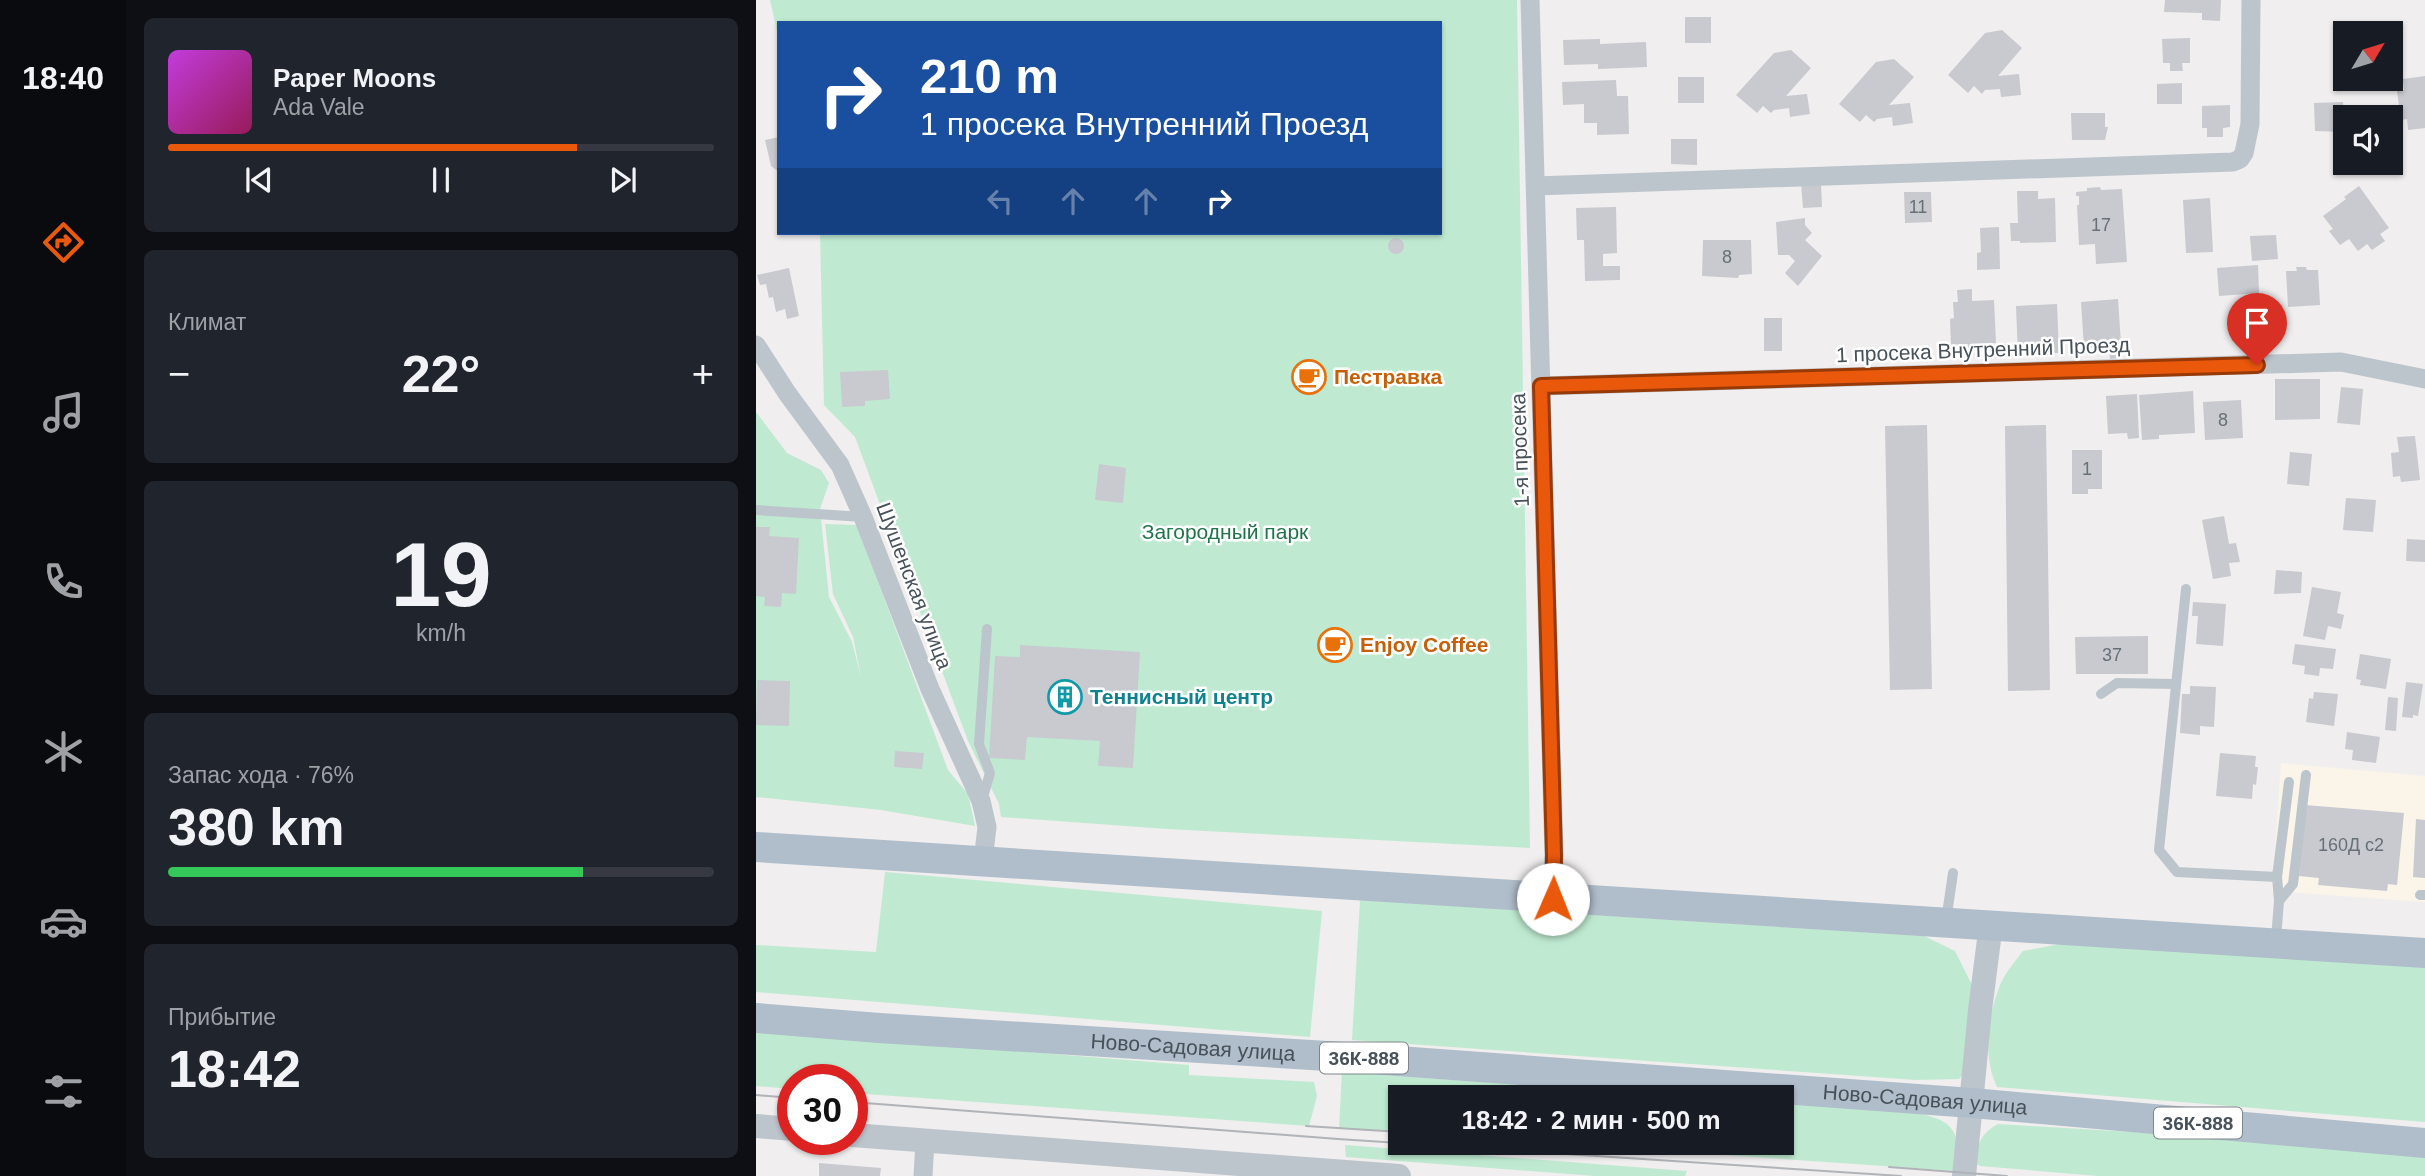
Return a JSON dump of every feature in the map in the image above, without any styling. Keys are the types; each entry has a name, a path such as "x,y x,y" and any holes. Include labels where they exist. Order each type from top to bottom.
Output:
{"main road":[{"path":"756,847 2425,953"},
{"name":"Ново-Садовая улица","path":"756,1017 1972,1103 2425,1143"}],"street":[{"name":"1-я просека","path":"1530,0 1554,855 1553,899"},
{"path":"1535,186 2233,162 2240,159 2244,153 2250,124 2251,0"},
{"name":"Шушенская улица","path":"756,345 787,393 840,465 863,517 930,689 981,801 987,827 983,861"},
{"name":"1 просека Внутренний Проезд","path":"1541,386 2341,362 2425,379"},
{"path":"1964,1176 1991,924"},
{"path":"756,1126 777,1128"},
{"path":"868,1136 1399,1176"},
{"path":"923,1176 925,1141"}],"lane":[{"path":"756,510 863,517"},
{"path":"2186,589 2159,850 2177,872 2277,877"},
{"path":"981,801 990,773 979,744 987,629"},
{"path":"2101,694 2117,683 2176,684"},
{"path":"2280,901 2293,884 2306,775"},
{"path":"2276,943 2280,901 2277,877 2289,782"},
{"path":"1946,922 1953,873"}],"shaded area":[{"path":"2281,763 2425,776 2425,902 2272,891"}],"green space":[{"name":"Загородный парк","path":"770,0 1517,0 1530,848 1167,829 1001,817 999,804 968,741 855,437 824,405 820,235 1442,235 1442,21 777,21 777,31"},
{"path":"756,412 787,453 821,470 829,483 820,509 829,597 852,642 861,677 853,637 833,594 825,524 857,525 948,770 968,794 975,826 881,810 756,797"},
{"path":"885,872 1322,911 1310,1037 756,992 756,945 876,952"},
{"path":"1360,900 1924,936 1955,951 1974,989 1975,1060 1959,1079 1916,1080 1352,1040"},
{"path":"2060,944 2425,967 2425,1122 1997,1087 1990,1063 1988,1038 2001,983 2023,951"},
{"path":"756,1030 1189,1065 1189,1075 1314,1082 1317,1096 1309,1126 868,1094 868,1064 777,1064 777,1088 756,1086"},
{"path":"1342,1072 1526,1085 1388,1085 1388,1131 1339,1128"},
{"path":"1794,1104 1922,1114 1944,1122 1954,1133 1956,1140 1957,1171 1724,1155 1794,1155"},
{"path":"1998,1124 2425,1152 2425,1176 2098,1176 1980,1166 1977,1164 1977,1157 1981,1140 1987,1131"},
{"path":"1345,1145 1388,1148 1388,1155 1477,1155 1687,1171 1685,1176 1595,1176 1346,1157"}],"building":[{"path":"2165,0 2221,0 2220,21 2202,20 2202,13 2164,12"},
{"path":"1685,17 1711,17 1711,43 1685,43"},
{"path":"2002,30 2022,48 1998,76 2019,74 2021,95 2001,97 2000,89 1985,90 1982,94 1974,86 1968,93 1948,75 1985,33"},
{"path":"2190,38 2190,63 2182,63 2183,71 2170,71 2170,63 2163,63 2162,39"},
{"path":"1600,39 1600,44 1646,42 1647,67 1598,69 1598,64 1564,65 1563,40"},
{"path":"1791,50 1811,68 1786,96 1807,94 1810,114 1790,117 1789,108 1771,113 1763,106 1757,113 1736,95 1774,53"},
{"path":"1894,59 1914,77 1889,105 1910,103 1913,123 1893,126 1892,117 1874,122 1866,115 1860,122 1839,104 1876,62"},
{"path":"2425,76 2425,128 2408,130 2407,119 2403,120 2403,105 2399,105 2397,91 2404,90 2403,79"},
{"path":"1678,77 1704,77 1704,103 1678,103"},
{"path":"1616,80 1617,96 1628,96 1629,134 1597,135 1597,123 1584,123 1584,104 1563,105 1562,82"},
{"path":"2182,83 2182,104 2157,104 2157,84"},
{"path":"2343,102 2343,105 2333,105 2333,132 2315,131 2314,103"},
{"path":"2230,105 2230,127 2223,128 2223,137 2207,137 2207,128 2202,128 2202,106"},
{"path":"2071,113 2105,113 2105,127 2108,127 2105,140 2072,140"},
{"path":"777,137 777,170 771,166 765,140"},
{"path":"1671,139 1697,139 1697,165 1671,164"},
{"path":"1801,183 1821,183 1822,207 1803,208"},
{"path":"2359,186 2389,228 2380,234 2385,241 2372,250 2367,244 2358,251 2349,239 2340,245 2329,231 2333,229 2323,216"},
{"path":"2100,187 2101,190 2122,189 2127,262 2096,264 2095,244 2079,245 2079,196 2076,196 2076,192"},
{"path":"2017,191 2038,191 2038,199 2055,198 2056,242 2011,241 2010,223 2018,223"},
{"path":"1904,192 1931,192 1932,222 1905,223"},
{"path":"2210,198 2213,252 2186,253 2183,200"},
{"path":"1616,207 1617,253 1603,254 1603,266 1620,266 1620,280 1585,281 1584,240 1577,240 1576,208"},
{"path":"1805,218 1805,225 1812,233 1805,240 1822,256 1798,286 1785,273 1795,261 1789,255 1778,255 1776,222"},
{"path":"1999,227 2000,269 1977,270 1977,253 1981,252 1980,228"},
{"path":"2276,235 2278,259 2252,261 2250,236"},
{"path":"1396,238 1402,240 1402,252 1396,254 1390,252 1388,246 1390,240"},
{"path":"1703,240 1751,240 1752,274 1739,275 1738,278 1702,276"},
{"path":"2258,265 2259,293 2219,296 2217,268"},
{"path":"2296,267 2318,270 2320,305 2288,307 2286,271 2297,271"},
{"path":"789,268 799,316 787,319 785,309 776,312 773,297 769,298 766,284 760,285 757,275"},
{"path":"1972,289 1972,301 1994,300 1996,343 1984,344 1984,351 1968,351 1968,344 1951,345 1950,319 1954,318 1953,302 1958,302 1957,290"},
{"path":"2118,299 2122,358 2110,359 2109,346 2084,348 2081,302"},
{"path":"2057,304 2059,353 2018,355 2016,306"},
{"path":"1764,318 1782,318 1782,351 1764,351"},
{"path":"888,370 890,399 865,401 865,406 842,407 840,372"},
{"path":"2275,379 2320,379 2320,419 2275,420"},
{"path":"2341,387 2363,389 2360,425 2337,423"},
{"path":"2193,391 2195,433 2159,435 2159,439 2142,440 2139,395"},
{"path":"2137,394 2139,438 2128,439 2127,433 2108,434 2106,396"},
{"path":"2241,400 2243,438 2205,440 2203,402"},
{"path":"1927,425 1932,689 1890,690 1885,426"},
{"path":"2046,425 2050,690 2008,691 2005,426"},
{"path":"2415,436 2420,480 2401,482 2400,476 2393,477 2391,453 2399,452 2397,437"},
{"path":"2072,450 2102,450 2102,489 2088,489 2088,494 2072,494"},
{"path":"2290,452 2312,454 2309,486 2287,484"},
{"path":"1099,464 1126,468 1123,503 1095,500"},
{"path":"2346,498 2376,500 2373,532 2343,530"},
{"path":"2224,516 2229,544 2236,543 2240,562 2229,563 2231,576 2213,579 2202,520"},
{"path":"756,527 770,527 769,536 799,538 796,594 782,593 781,607 764,606 765,597 756,596"},
{"path":"2407,539 2425,540 2425,562 2406,561"},
{"path":"2276,570 2302,572 2301,593 2274,594"},
{"path":"2312,587 2341,592 2337,613 2344,615 2341,629 2328,626 2325,640 2303,636"},
{"path":"2193,602 2226,604 2223,646 2196,644 2198,616 2192,616"},
{"path":"2148,636 2148,674 2076,674 2075,637"},
{"path":"1335,639 1339,640 1339,648 1335,649 1331,648 1330,644 1331,640"},
{"path":"2295,644 2336,649 2333,669 2320,668 2319,676 2304,674 2305,666 2292,664"},
{"name":"Теннисный центр","path":"1020,645 1140,652 1133,768 1098,766 1100,741 1027,737 1025,760 989,758 995,656 1020,657"},
{"path":"2360,654 2391,659 2386,689 2360,685 2361,680 2356,679"},
{"path":"757,680 790,681 789,726 756,725"},
{"path":"2406,682 2423,684 2418,716 2413,715 2413,718 2402,717"},
{"path":"2190,686 2216,687 2214,727 2200,726 2200,735 2180,733 2182,694 2190,694"},
{"path":"2314,692 2338,694 2334,726 2306,722 2309,698 2313,699"},
{"path":"2388,697 2398,698 2396,731 2385,730"},
{"path":"2347,732 2380,737 2376,763 2352,760 2353,750 2345,749"},
{"path":"895,751 924,753 922,769 894,767"},
{"path":"2220,753 2256,756 2255,767 2258,767 2252,799 2216,796"},
{"path":"2305,805 2404,813 2397,885 2388,884 2387,891 2318,885 2319,878 2299,876"},
{"path":"2416,819 2425,820 2425,878 2413,877"},
{"path":"819,1163 881,1168 880,1176 819,1176"}],"tram line":[{"path":"756,1095 777,1097"},
{"path":"868,1103 1338,1139 1901,1176"},
{"path":"1306,1126 1388,1131"},
{"path":"1889,1167 2007,1176"}],"place":[{"name":"Пестравка","path":"1309,377"},
{"name":"Enjoy Coffee","path":"1335,645"},
{"name":"Теннисный центр","path":"1065,697"}],"route":[{"path":"1553,899 1541,386 2257,365"}]}
